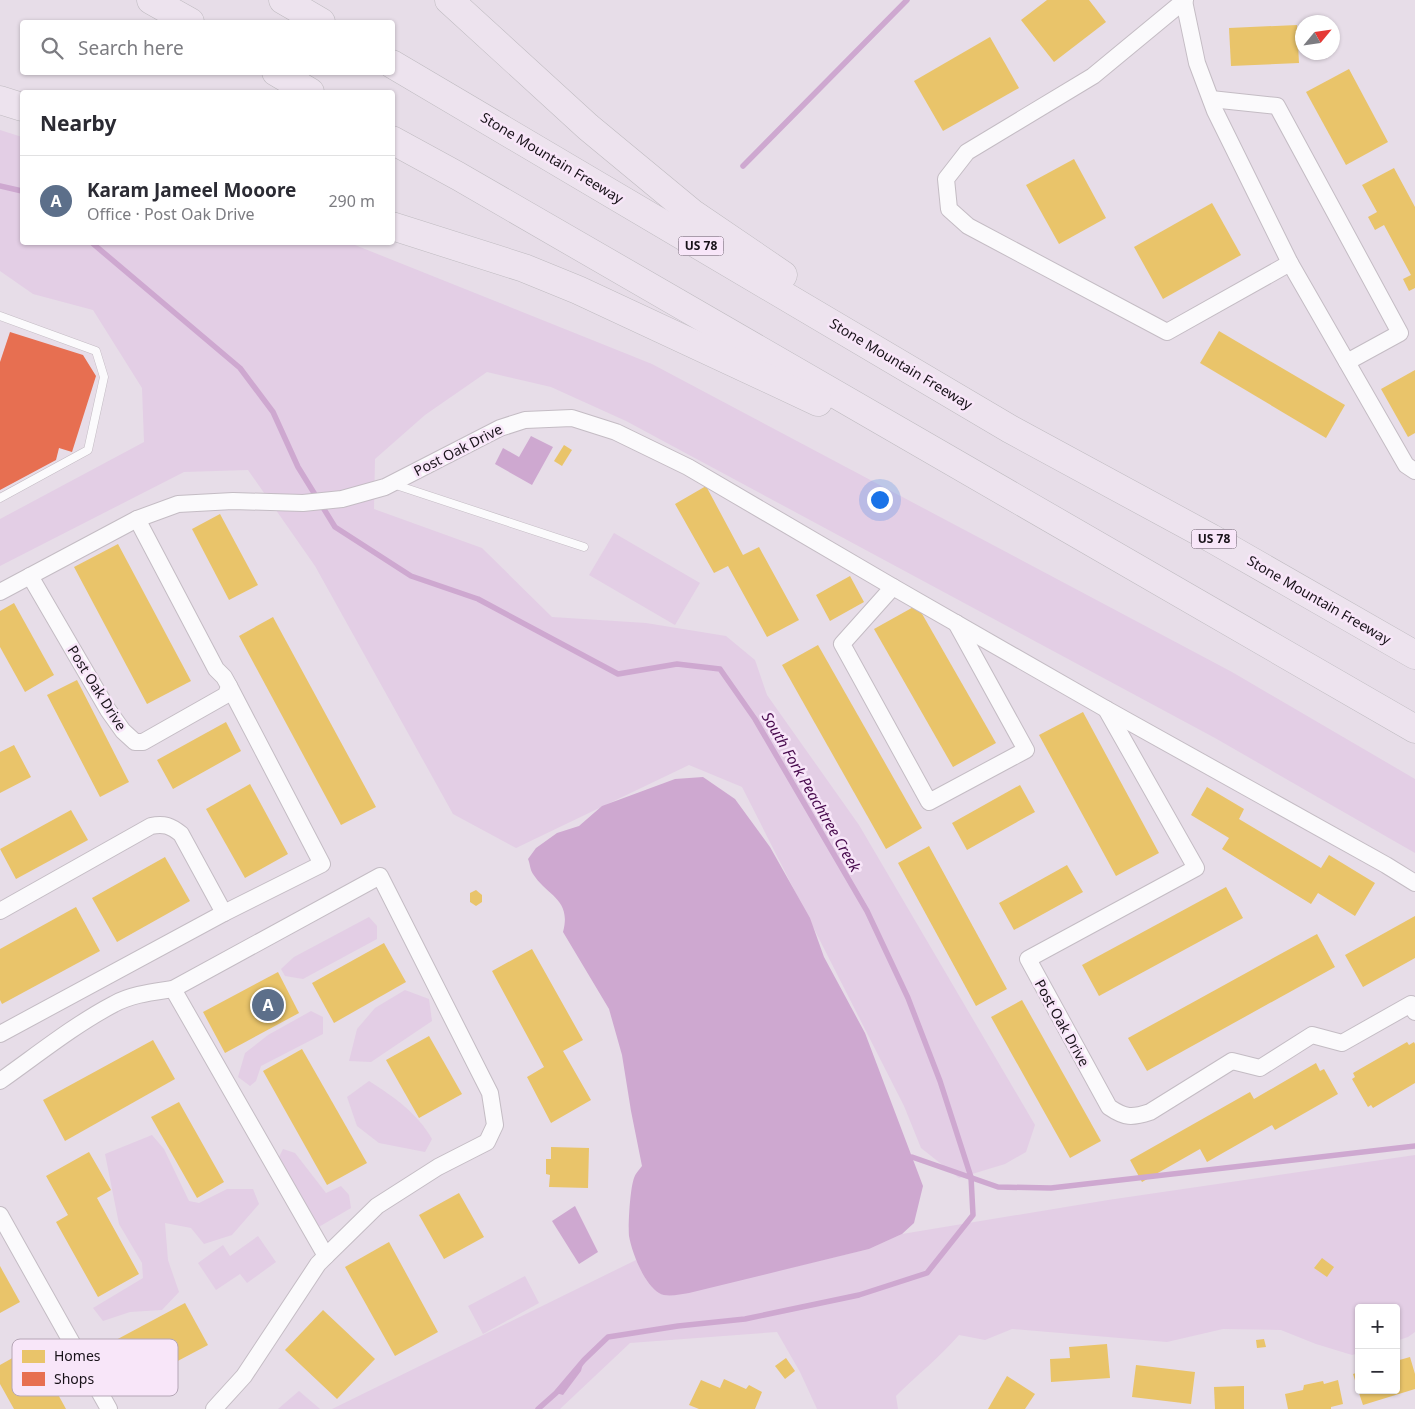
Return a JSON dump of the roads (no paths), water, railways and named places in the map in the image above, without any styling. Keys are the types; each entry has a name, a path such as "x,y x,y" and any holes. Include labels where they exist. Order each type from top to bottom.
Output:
{"highway":[{"path":"151,0 186,20"},
{"path":"283,0 318,20"},
{"path":"449,0 588,127 692,213 1010,429"},
{"name":"Stone Mountain Freeway","path":"395,66 1010,429 1211,538 1415,655"},
{"path":"281,75 307,90"},
{"path":"0,100 20,107"},
{"path":"395,142 467,181 1415,729"},
{"path":"395,227 524,268 578,290 989,482"}],"street":[{"path":"1290,263 1167,332 968,226 949,209 946,179 967,152 1093,76 1184,0 1198,64 1211,99 1290,263 1406,465 1414,470"},
{"path":"1211,99 1277,106 1400,333 1347,362"},
{"name":"Post Oak Drive","path":"0,592 137,519 178,504 233,501 303,503 342,499 391,484 500,428 525,420 572,418 616,432 688,467 1106,709 1415,883"},
{"path":"0,1034 224,913 322,864 229,686 216,669 137,519"},
{"name":"Post Oak Drive","path":"30,576 108,710 123,731 135,742 143,742 226,695 229,686"},
{"path":"893,587 842,644 928,802 1026,750 956,623"},
{"name":"Post Oak Drive","path":"1106,709 1196,868 1028,959 1109,1108 1121,1116 1136,1116 1150,1112 1232,1061 1260,1068 1312,1035 1342,1043 1411,1004 1415,1012"},
{"path":"0,911 151,826 161,824 172,827 181,834 224,913"},
{"path":"0,1081 115,1003 148,993 174,989 380,876 490,1093 495,1125 487,1142 438,1167 377,1206 318,1264 244,1376 214,1409"},
{"path":"174,989 326,1256"},
{"path":"0,1215 70,1339"},
{"path":"102,1396 109,1409"}],"lane":[{"path":"0,316 96,351 104,377 88,450 0,498"},
{"path":"391,484 584,548"}],"waterway":[{"path":"743,166 907,0"},
{"name":"South Fork Peachtree Creek","path":"0,186 20,191"},
{"name":"South Fork Peachtree Creek","path":"95,245 240,368 273,412 298,467 335,527 411,576 478,599 618,674 677,664 720,669 755,719 867,911 908,998 940,1081 971,1177 973,1215 927,1273 859,1295 745,1319 678,1326 608,1337 584,1360 556,1393 538,1409"},
{"path":"912,1157 998,1187 1051,1188 1415,1146"}],"place":[{"name":"Karam Jameel Mooore","path":"268,1005"}]}
